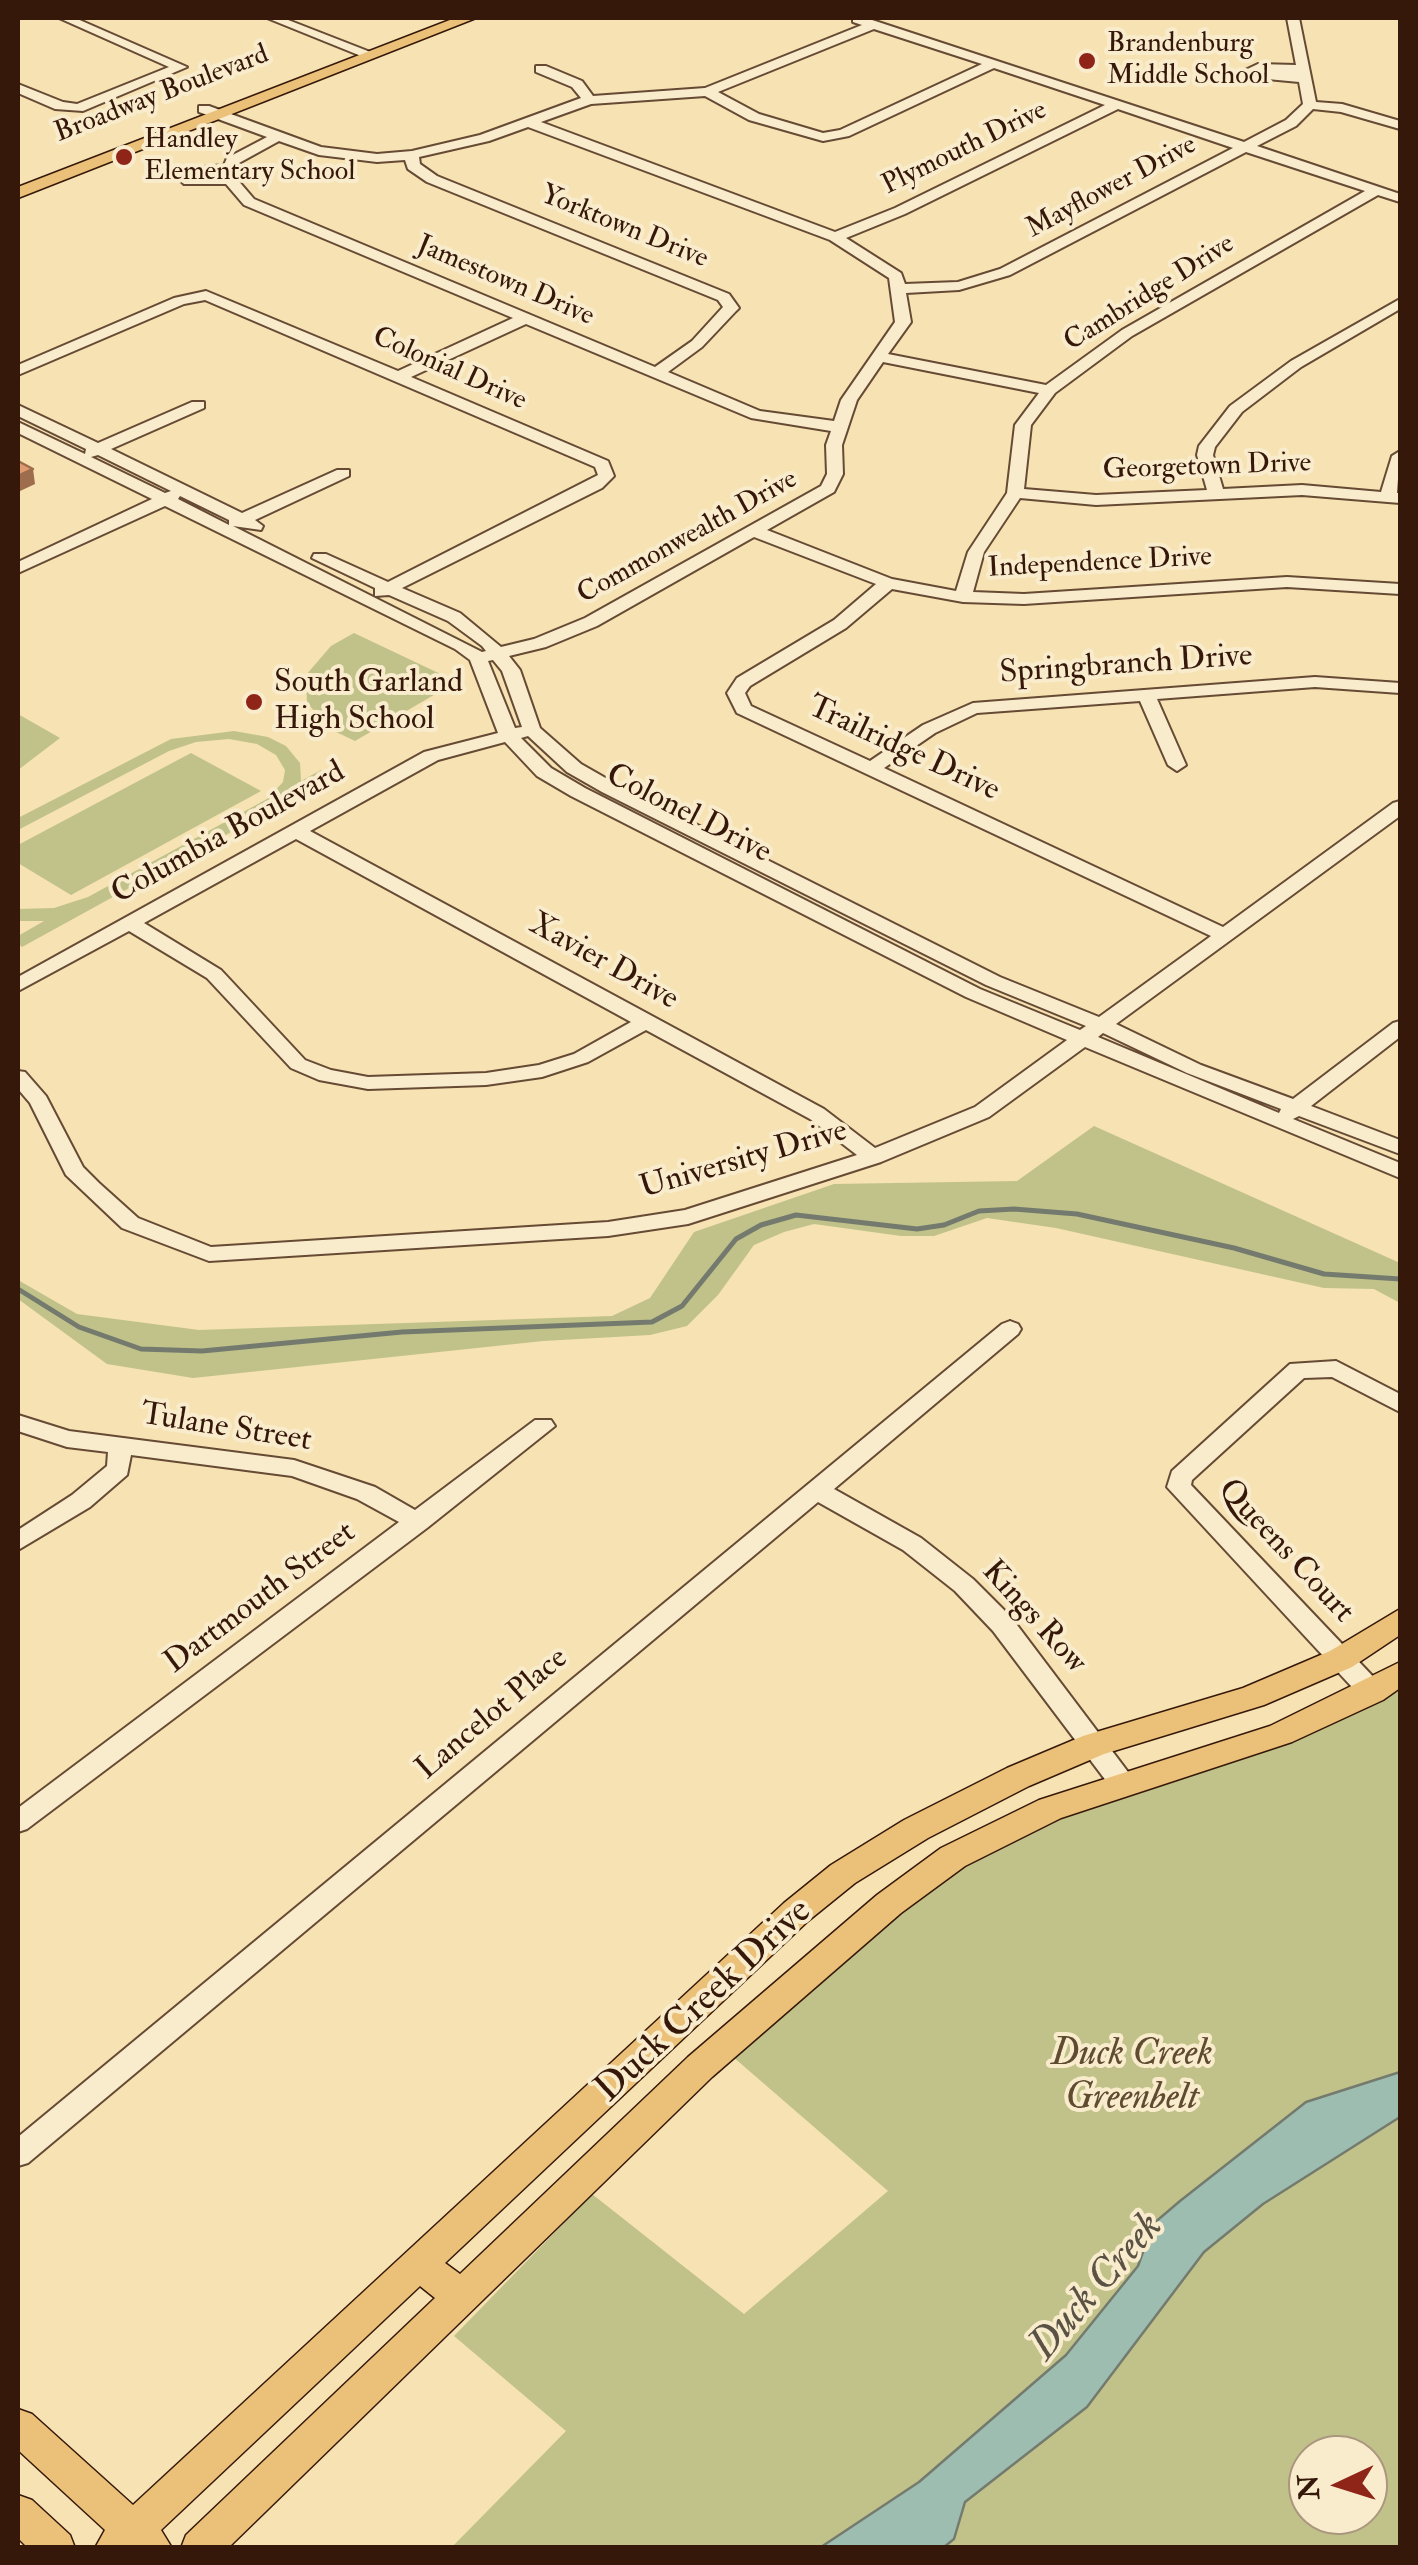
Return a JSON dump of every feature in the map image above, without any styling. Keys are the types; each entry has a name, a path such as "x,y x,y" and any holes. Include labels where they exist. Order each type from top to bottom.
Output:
{"main road":[{"name":"Broadway Boulevard","path":"20,187 364,52 439,18"},
{"name":"Broadway Boulevard","path":"364,52 468,18"},
{"name":"Duck Creek Drive","path":"134,2542 796,1912 844,1874 916,1829 1094,1744 1253,1696 1340,1659 1400,1620"},
{"name":"Duck Creek Drive","path":"200,2548 700,2067 889,1904 953,1857 1050,1809 1282,1734 1386,1682"},
{"path":"664,2040 700,2067"},
{"path":"421,2266 462,2296"},
{"path":"18,2426 134,2542"},
{"path":"18,2513 56,2548"}],"street":[{"path":"18,88 60,106 78,108 180,67 65,18"},
{"path":"273,18 364,52"},
{"path":"852,18 1400,198"},
{"path":"1293,18 1310,105 1342,108 1400,126"},
{"path":"212,112 276,137 337,154 412,155 484,138 588,100 708,92 872,24"},
{"path":"708,92 754,117 823,137 844,133 993,64"},
{"path":"542,70 577,84 588,100"},
{"name":"Plymouth Drive","path":"836,237 900,211 1116,104"},
{"name":"Mayflower Drive","path":"900,289 959,286 1005,272 1291,123 1310,105"},
{"path":"525,121 836,237 896,276 900,289"},
{"name":"Jamestown Drive","path":"276,137 232,161 229,175 250,202 757,415 839,427"},
{"name":"Yorktown Drive","path":"412,155 413,166 432,179 724,297 731,308 697,344 657,373"},
{"name":"Cambridge Drive","path":"963,597 976,552 1016,494 1022,425 1049,390 1127,332 1377,190"},
{"name":"Commonwealth Drive","path":"478,658 540,643 591,622 828,489 835,474 839,427 849,400 903,322 900,289"},
{"name":"Colonial Drive","path":"18,370 165,307 206,295 602,464 606,476 463,554 369,598"},
{"path":"1216,492 1205,455 1207,446 1236,409 1296,364 1400,303"},
{"path":"401,376 526,318"},
{"path":"879,357 1049,390"},
{"path":"79,457 198,404"},
{"path":"18,410 184,490 233,524 478,658"},
{"path":"18,427 164,500 390,588 454,618 501,653"},
{"path":"1394,498 1400,456"},
{"path":"233,524 343,473"},
{"path":"18,568 184,490"},
{"name":"Georgetown Drive","path":"1016,494 1096,500 1302,490 1394,498"},
{"name":"Independence Drive","path":"752,531 888,583 963,597 1024,599 1286,582 1400,590"},
{"name":"Trailridge Drive","path":"888,583 840,624 743,682 736,693 743,709 1223,934"},
{"name":"Colonel Drive","path":"501,653 532,730 574,768 609,788 992,981 1102,1025 1194,1070 1400,1147"},
{"name":"Colonel Drive","path":"478,658 508,735 544,772 578,792 918,966 1082,1040 1400,1171"},
{"name":"Springbranch Drive","path":"872,768 929,729 973,708 1316,682 1400,688"},
{"path":"1146,694 1177,765"},
{"name":"Columbia Boulevard","path":"20,980 431,756 532,730"},
{"name":"University Drive","path":"18,1077 39,1101 74,1170 90,1188 130,1222 179,1246 209,1254 650,1224 688,1217 873,1156 982,1112 1400,806"},
{"name":"Xavier Drive","path":"296,832 817,1114 873,1156"},
{"path":"129,923 214,974 298,1064 326,1075 368,1083 486,1079 542,1071 581,1058 647,1021"},
{"path":"1279,1122 1400,1027"},
{"name":"Lancelot Place","path":"18,2154 1010,1328"},
{"name":"Queens Court","path":"1386,1682 1340,1659 1179,1488 1180,1478 1298,1370 1336,1368 1400,1404"},
{"name":"Tulane Street","path":"18,1423 67,1439 294,1468 366,1493 418,1522"},
{"name":"Dartmouth Street","path":"18,1822 544,1426"},
{"path":"18,1541 81,1501 119,1470 120,1445"},
{"name":"Kings Row","path":"819,1490 912,1544 964,1584 1002,1624 1122,1783"}],"green space":[{"path":"354,633 451,679 451,685 355,741 332,730 307,703 306,675 331,646"},
{"path":"18,714 60,738 18,770"},
{"path":"234,731 268,737 286,746 300,763 301,781 321,770 333,776 22,947 18,944 18,936 44,921 18,921 18,909 54,908 88,897 267,799 283,782 285,770 276,755 257,744 229,739 196,742 169,751 18,830 18,818 171,739"},
{"path":"191,753 261,791 71,895 18,863 18,845"},
{"path":"1094,1126 1400,1263 1400,1303 1374,1289 1324,1288 1056,1228 987,1218 934,1236 901,1236 814,1224 784,1232 754,1245 718,1295 687,1326 650,1335 543,1341 193,1378 107,1364 18,1299 18,1280 77,1314 199,1330 612,1316 650,1298 694,1232 834,1184 1017,1181"},
{"name":"Duck Creek Greenbelt","path":"1400,1679 1400,2547 451,2548 566,2431 454,2336 592,2194 744,2314 888,2191 732,2056 933,1881 1049,1816 1377,1694"}],"shaded area":[{"path":"1400,2072 1400,2117 1263,2204 1204,2252 1087,2407 965,2502 954,2539 944,2547 821,2547 919,2482 1066,2355 1138,2266 1153,2224 1180,2201 1306,2102"}],"building":[{"path":"18,461 33,469 18,476"}],"waterway":[{"path":"18,1289 79,1327 141,1349 202,1351 402,1332 652,1322 682,1306 736,1239 761,1225 796,1215 917,1229 944,1225 979,1211 1014,1209 1077,1214 1234,1248 1324,1274 1400,1279"}],"place":[{"name":"Brandenburg Middle School","path":"1087,61"},
{"name":"Handley Elementary School","path":"124,157"},
{"name":"South Garland High School","path":"254,702"}],"water label":[{"name":"Duck Creek","path":"1098,2288"}]}
